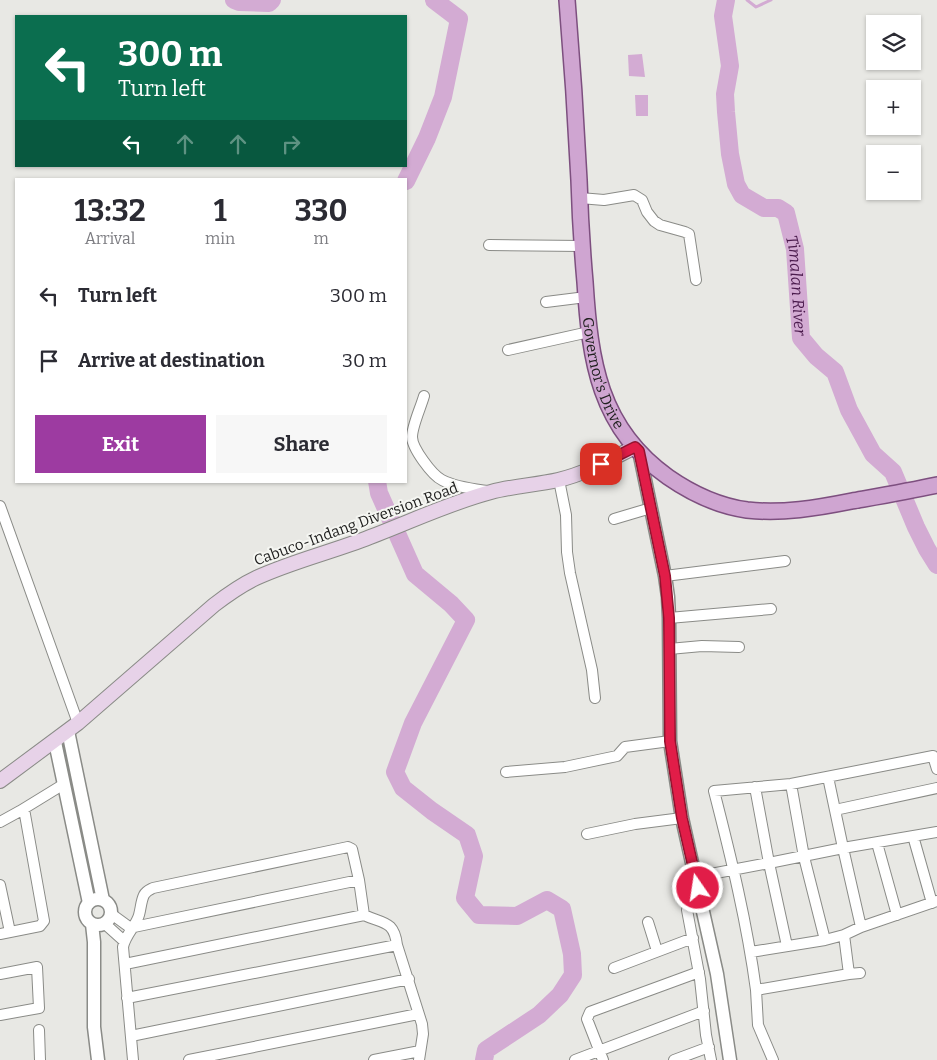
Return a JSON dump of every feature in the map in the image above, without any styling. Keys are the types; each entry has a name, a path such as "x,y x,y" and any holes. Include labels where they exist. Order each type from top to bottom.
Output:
{"main road":[{"name":"Governor's Drive","path":"568,0 582,246 589,332 596,369 604,396 616,420 637,449 655,467 685,488 722,504 745,510 771,512 799,510 937,485"},
{"name":"Cabuco-Indang Diversion Road","path":"0,782 73,727 203,614 235,590 255,578 289,564 368,538 455,504 491,492 560,480 637,449"}],"street":[{"path":"580,198 604,200 634,195 642,200 647,212 654,221 660,225 689,234 696,280"},
{"path":"489,245 582,246"},
{"path":"546,302 586,297"},
{"path":"508,350 589,332"},
{"path":"424,396 412,437 414,446 420,456 440,480 491,492"},
{"path":"637,449 665,576 670,649 670,741 682,818 717,974 730,1060"},
{"path":"560,480 566,515 567,552 570,574 592,670 595,698"},
{"path":"0,506 73,727 103,900 109,906 94,942 94,1027 98,1060"},
{"path":"614,519 651,508"},
{"path":"665,576 785,561"},
{"path":"669,618 771,609"},
{"path":"670,649 702,646 739,647"},
{"path":"506,772 565,767 617,756 625,747 670,741"},
{"path":"54,742 89,903"},
{"path":"773,1060 758,1025 751,952 734,870 714,791 791,784 934,756 937,769"},
{"path":"828,777 861,927"},
{"path":"0,822 64,784"},
{"path":"791,784 804,856 825,940"},
{"path":"755,787 787,946"},
{"path":"835,810 937,788"},
{"path":"0,885 5,933 40,926 44,920 24,809"},
{"path":"587,834 635,824 682,818"},
{"path":"695,877 937,832"},
{"path":"751,952 825,940 844,935 861,927 934,902 913,836"},
{"path":"877,843 897,915"},
{"path":"133,1060 123,947 124,941 139,915 146,891 348,847 352,849 364,915"},
{"path":"103,900 96,900 86,906 86,918 133,928 359,880"},
{"path":"687,910 699,972 706,1035 711,1060"},
{"path":"125,964 364,915 387,924 396,934 397,945 409,979 424,1034 419,1056 374,1060"},
{"path":"102,921 124,941"},
{"path":"648,922 658,951"},
{"path":"844,935 849,974"},
{"path":"614,968 692,938"},
{"path":"127,998 397,945"},
{"path":"0,974 37,967 39,1008 0,1014"},
{"path":"601,1055 587,1019 590,1012 699,972"},
{"path":"756,990 860,973"},
{"path":"130,1036 409,979"},
{"path":"575,1060 601,1055 704,1011"},
{"path":"189,1060 418,1014"},
{"path":"39,1030 40,1060"},
{"path":"674,1060 709,1047"}],"shaded area":[{"path":"642,54 645,77 629,76 628,55"},
{"path":"635,95 648,95 648,116 636,116"}],"waterway":[{"path":"234,0 239,2 269,3 272,0"},
{"path":"407,179 427,138 443,97 459,19 434,0"},
{"name":"Timalan River","path":"726,0 723,16 730,66 725,94 730,154 736,184 742,195 764,208 778,208 786,213 795,249 801,338 816,356 835,372 849,410 873,454 893,472 916,527 937,565"},
{"path":"747,0 756,7 771,0"},
{"path":"377,483 379,493 415,574 451,604 466,620 413,723 395,772 403,788 467,835 474,856 465,898 479,915 517,916 547,900 562,909 572,954 573,975 560,995 539,1015 486,1050 484,1060"}],"route":[{"path":"601,464 635,447 639,451 668,597 670,741 682,818 698,888"}]}
